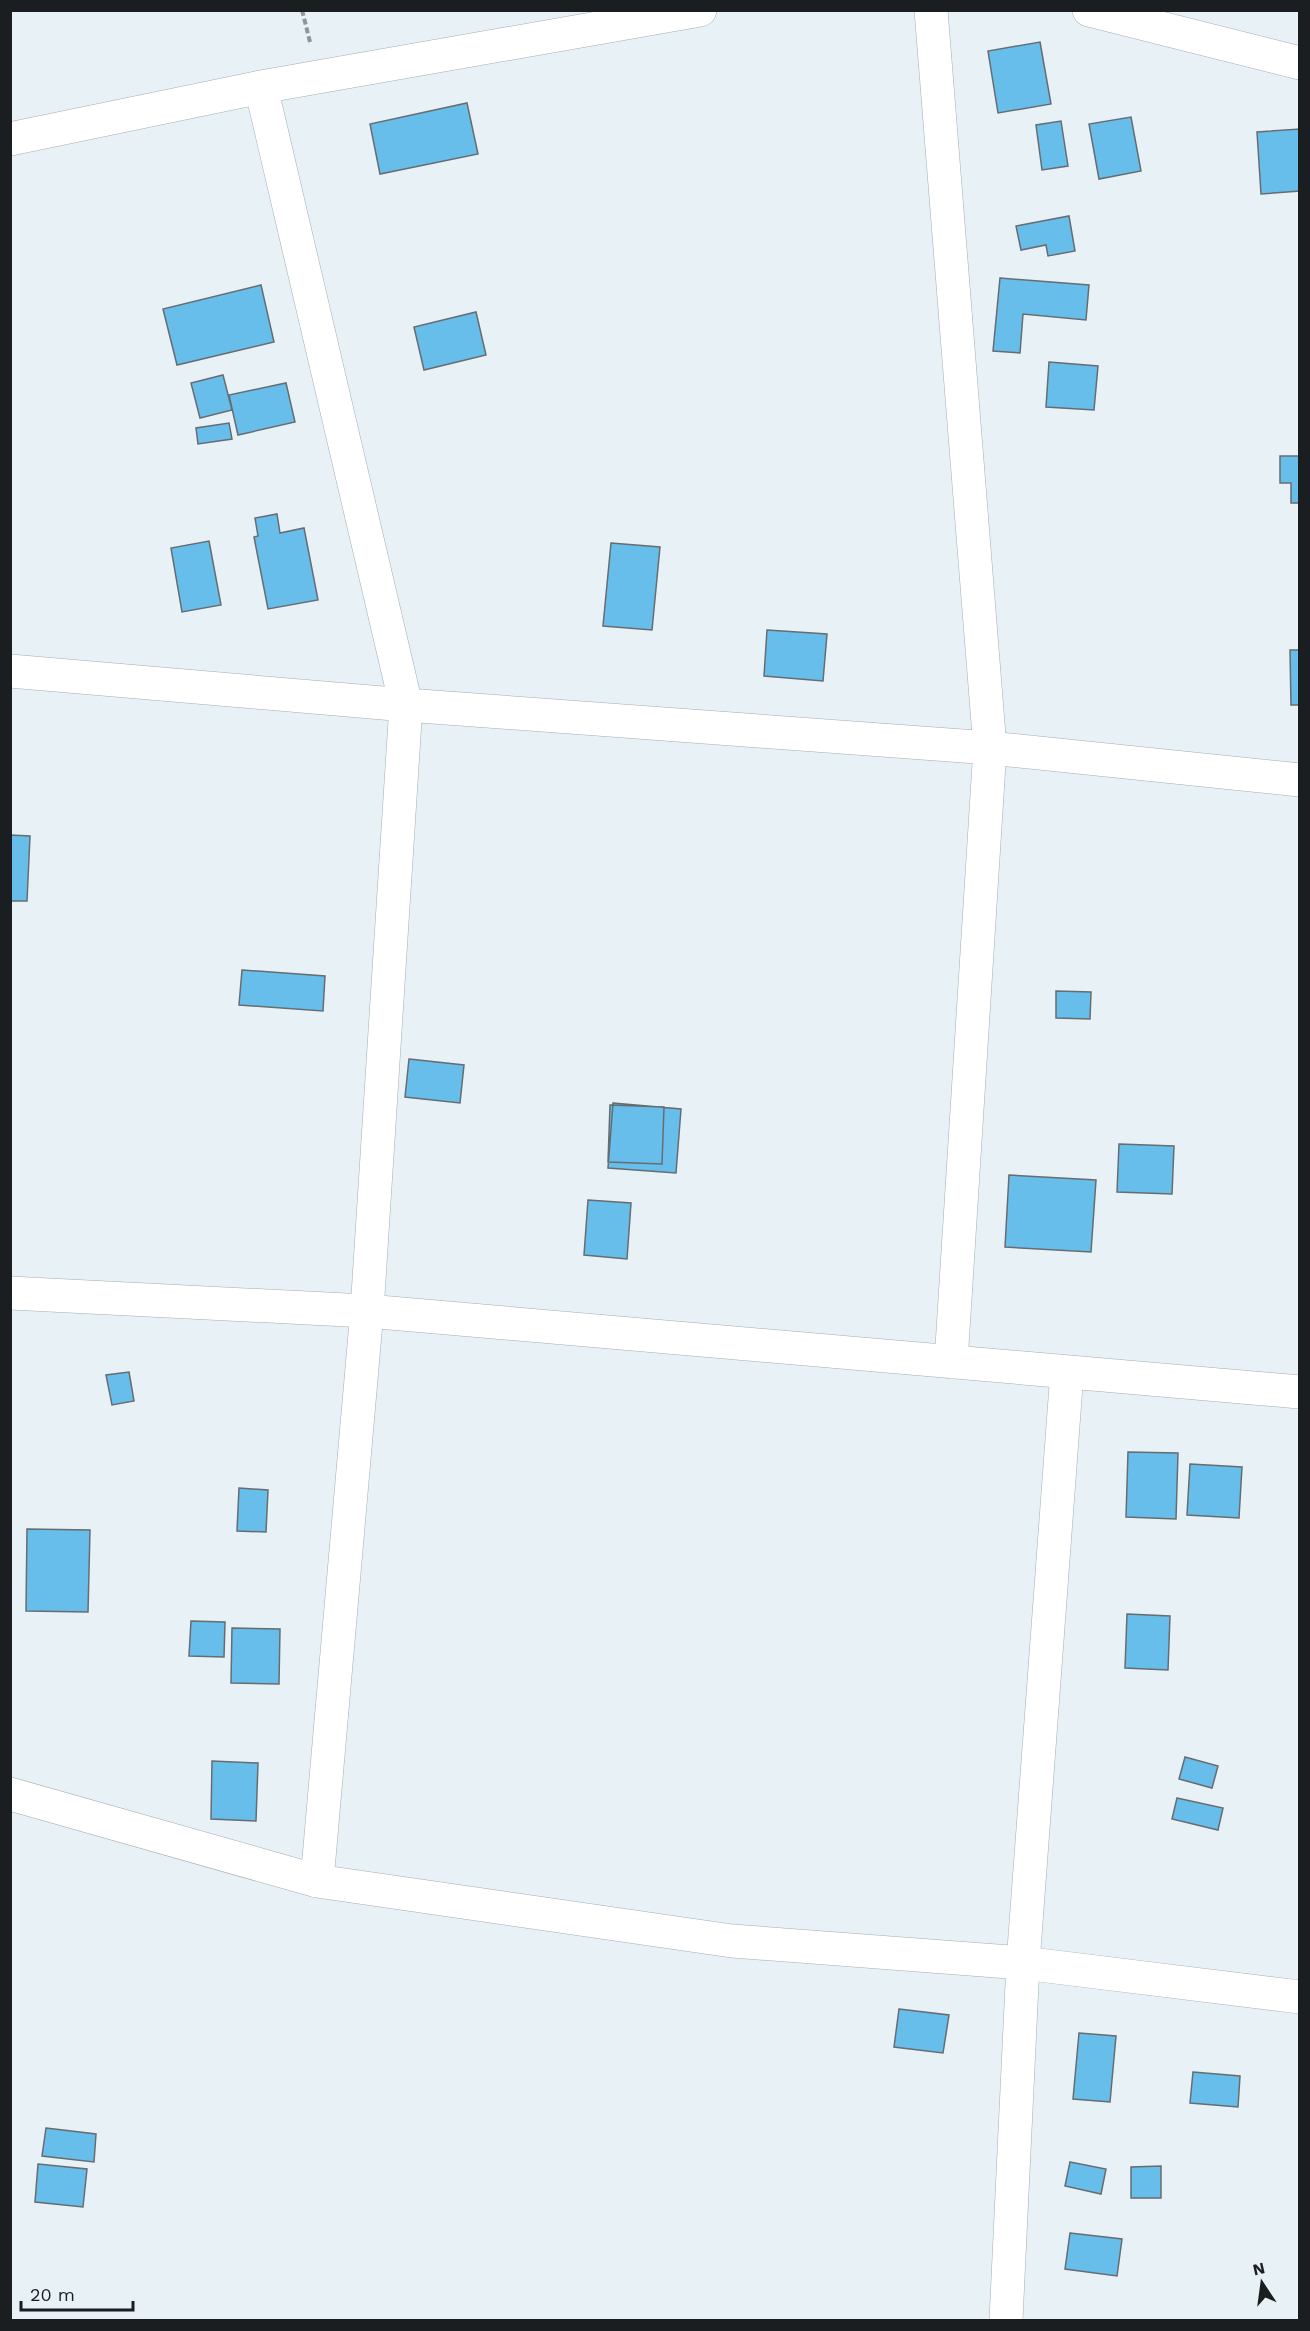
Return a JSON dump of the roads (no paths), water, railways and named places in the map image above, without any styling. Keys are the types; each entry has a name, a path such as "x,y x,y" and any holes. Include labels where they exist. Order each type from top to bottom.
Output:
{"street":[{"path":"10,139 261,87 700,10"},
{"path":"931,10 990,748 951,1362"},
{"path":"1089,10 1299,63"},
{"path":"261,87 406,705 368,1311 317,1881"},
{"path":"10,671 406,705 990,748 1299,780"},
{"path":"10,1293 368,1311 1299,1392"},
{"path":"1006,2320 1023,1963 1067,1372"},
{"path":"10,1794 317,1881 732,1941 1023,1963 1299,1997"}]}
